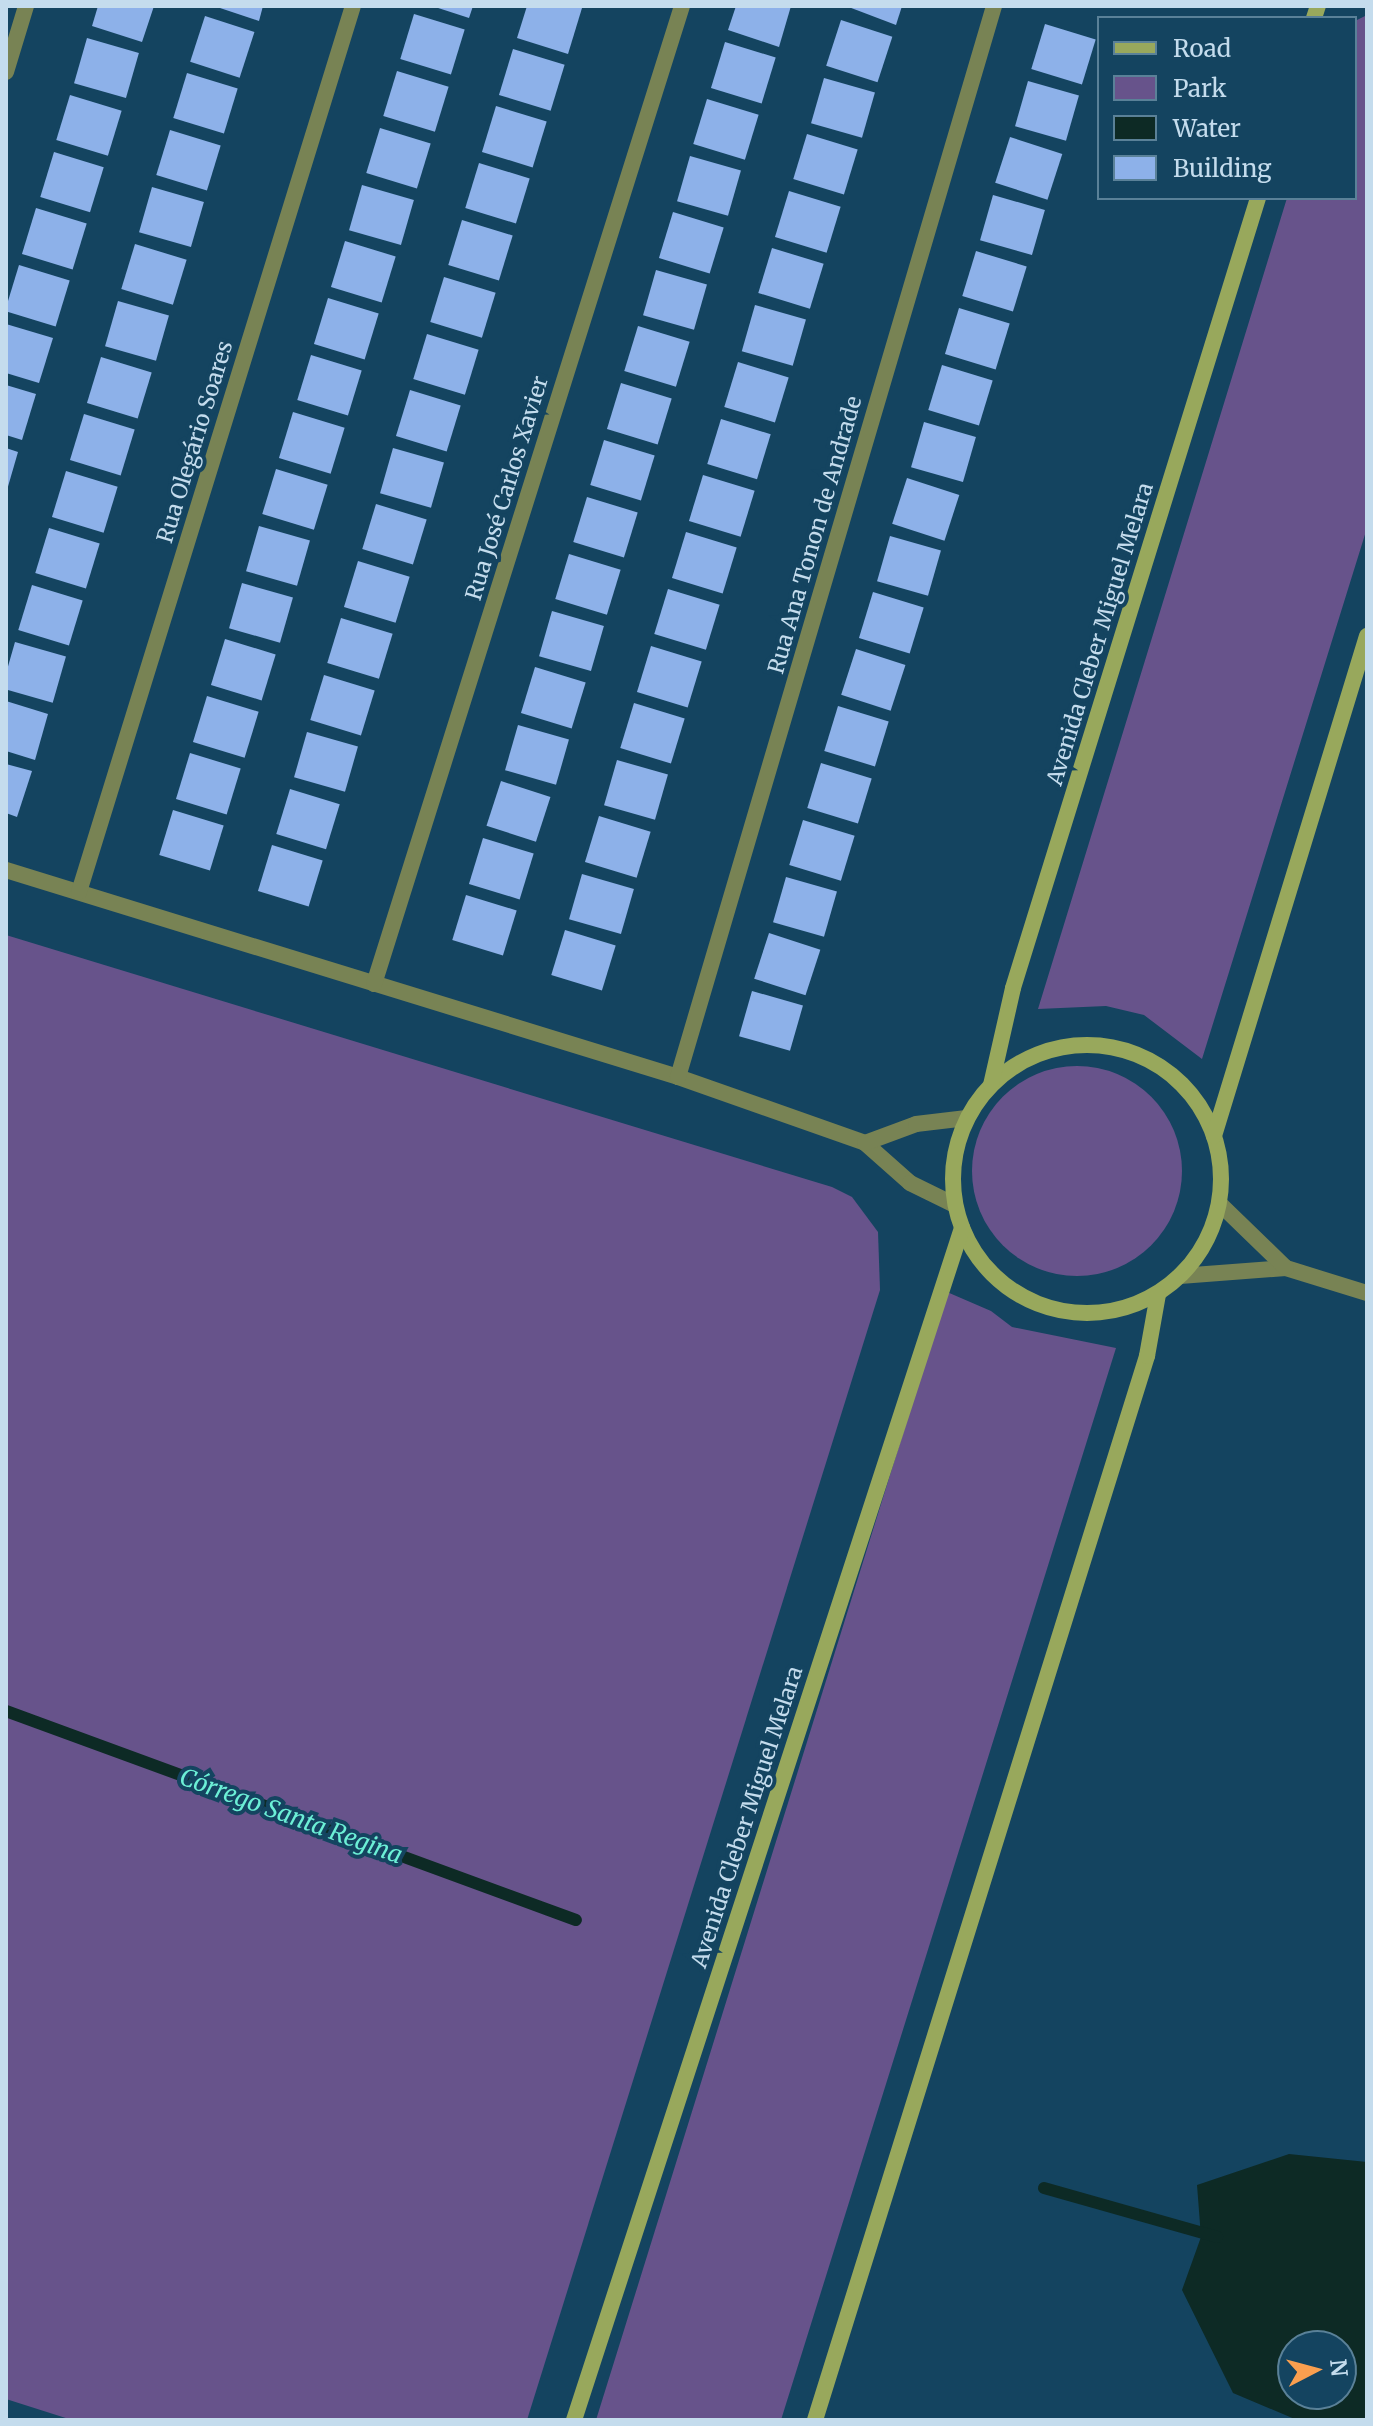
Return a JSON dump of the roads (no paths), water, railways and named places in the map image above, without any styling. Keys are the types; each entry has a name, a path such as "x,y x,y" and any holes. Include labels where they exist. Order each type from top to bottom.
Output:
{"street":[{"path":"6,72 26,6"},
{"name":"Rua Olegário Soares","path":"79,892 353,6"},
{"name":"Rua José Carlos Xavier","path":"374,984 682,6"},
{"name":"Rua Ana Tonon de Andrade","path":"678,1077 994,6"},
{"name":"Avenida Cleber Miguel Melara","path":"991,1085 1013,988 1257,200"},
{"path":"1214,1136 1367,636"},
{"path":"6,870 678,1077 865,1143 910,1183 955,1205"},
{"path":"1098,1044 1135,1053 1169,1072 1197,1101 1214,1136 1221,1170 1219,1203 1206,1243 1180,1276 1158,1294 1122,1309 1096,1312 1045,1307 1010,1289 982,1262 962,1228 955,1205 953,1175 967,1118 991,1085 1021,1061 1059,1047 1098,1044"},
{"path":"865,1143 916,1124 967,1118"},
{"path":"1219,1203 1286,1268"},
{"name":"Avenida Cleber Miguel Melara","path":"574,2420 962,1228"},
{"path":"1180,1276 1286,1268 1367,1293"},
{"path":"815,2420 1143,1371 1158,1294"}],"water":[{"path":"1289,2154 1367,2162 1367,2420 1297,2420 1233,2393 1182,2290 1201,2237 1197,2185"}],"waterway":[{"name":"Córrego Santa Regina","path":"6,1711 576,1920"},
{"name":"Córrego Santa Regina","path":"1044,2188 1217,2237"}]}
